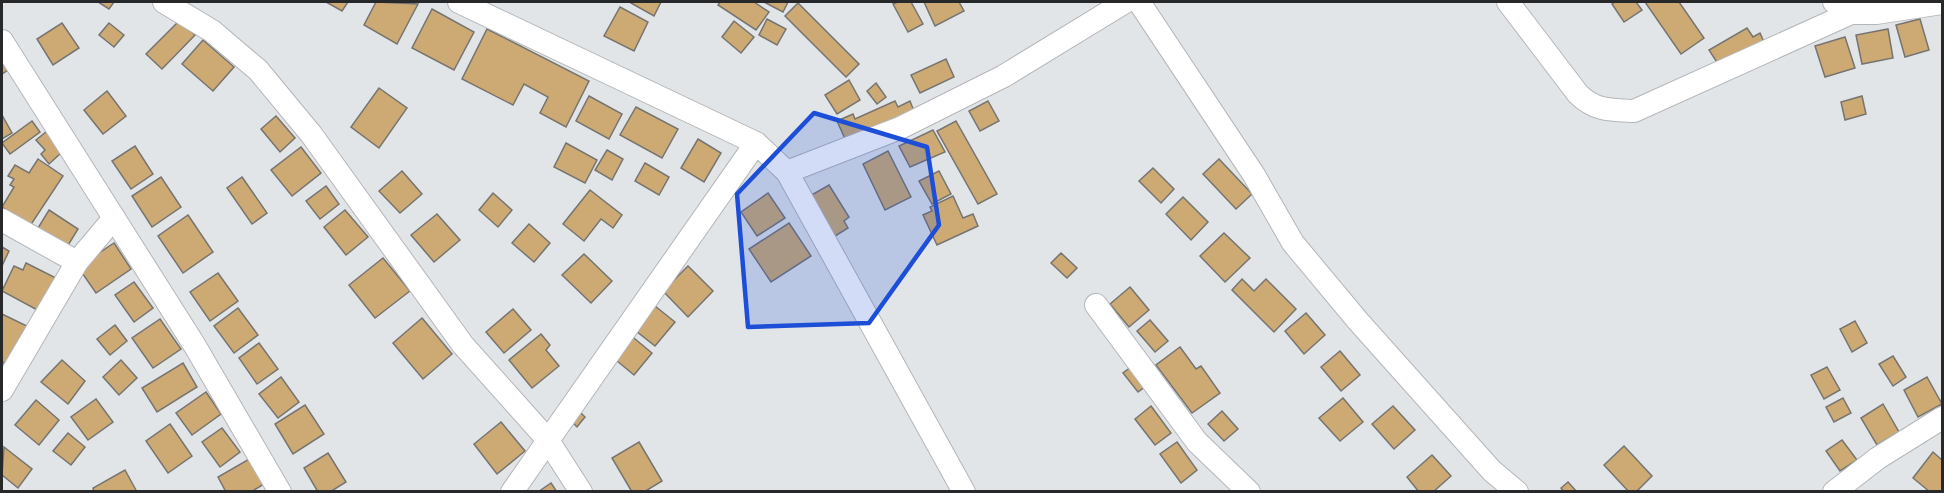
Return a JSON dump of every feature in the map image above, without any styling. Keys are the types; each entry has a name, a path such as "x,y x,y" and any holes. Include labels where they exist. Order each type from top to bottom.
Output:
{"street":[{"path":"164,2 212,32 258,70 311,134 463,345 547,439 581,492"},
{"path":"459,2 756,143 787,172 964,492"},
{"path":"787,172 900,128 993,81 1125,2"},
{"path":"1139,2 1254,175 1293,243 1358,321 1492,471 1517,492"},
{"path":"1508,2 1578,94 1589,104 1602,110 1634,111 1843,7 1876,13 1942,3"},
{"path":"2,41 195,346 280,492"},
{"path":"512,492 756,143"},
{"path":"2,390 77,262 114,218"},
{"path":"2,220 77,262"},
{"path":"1096,305 1197,442 1249,492"},
{"path":"1834,492 1878,459 1942,418"}],"highlighted area":[{"path":"814,113 927,147 939,225 869,323 748,327 737,194"}],"building":[{"path":"98,2 114,2 109,9"},
{"path":"326,2 348,2 342,11"},
{"path":"376,2 418,4 397,44 364,25"},
{"path":"632,2 661,2 654,16"},
{"path":"720,2 754,2 769,12 756,30 718,5"},
{"path":"764,2 788,2 783,12"},
{"path":"911,2 923,24 908,32 893,4"},
{"path":"924,2 959,2 964,11 935,26"},
{"path":"1636,2 1642,10 1624,22 1612,4"},
{"path":"1645,2 1679,2 1704,38 1681,54"},
{"path":"798,3 859,64 846,77 785,16"},
{"path":"620,7 648,22 634,51 604,36"},
{"path":"432,9 474,32 454,70 412,48"},
{"path":"767,19 786,29 777,45 759,35"},
{"path":"1920,19 1929,50 1905,57 1896,25"},
{"path":"180,20 195,35 162,69 146,54"},
{"path":"734,21 754,37 741,53 722,37"},
{"path":"62,23 79,48 53,65 37,39"},
{"path":"109,23 124,35 114,47 99,35"},
{"path":"1747,28 1753,37 1760,33 1764,42 1720,67 1709,50"},
{"path":"487,29 589,81 566,127 540,113 548,97 524,84 513,105 462,79"},
{"path":"1888,29 1893,58 1862,64 1856,35"},
{"path":"1845,37 1855,68 1825,77 1815,46"},
{"path":"203,40 234,67 213,91 182,64"},
{"path":"2,58 8,70 2,74"},
{"path":"946,59 954,77 920,93 911,75"},
{"path":"849,80 860,100 837,114 825,95"},
{"path":"876,83 886,97 877,104 867,91"},
{"path":"379,88 407,108 379,148 351,127"},
{"path":"107,91 126,116 103,134 84,110"},
{"path":"589,96 622,114 609,139 576,121"},
{"path":"1862,96 1866,114 1845,120 1841,102"},
{"path":"895,101 898,107 910,101 914,111 846,141 837,121 853,114 855,119"},
{"path":"988,101 999,121 980,131 969,111"},
{"path":"636,107 678,129 662,158 620,135"},
{"path":"2,115 12,133 2,139"},
{"path":"276,116 295,138 280,152 261,129"},
{"path":"32,121 40,132 10,154 2,143"},
{"path":"956,121 997,194 978,204 937,131"},
{"path":"52,127 61,153 49,164 41,154 45,150 36,140"},
{"path":"933,130 945,152 910,167 899,146"},
{"path":"698,139 721,153 704,182 681,168"},
{"path":"566,143 597,160 585,183 554,167"},
{"path":"135,146 153,174 131,189 112,161"},
{"path":"301,147 321,173 292,196 271,170"},
{"path":"607,150 623,159 612,180 595,170"},
{"path":"888,151 911,197 885,210 863,164"},
{"path":"38,159 63,176 30,226 2,207 14,187 10,185 14,179 8,176 15,165 29,173"},
{"path":"1219,159 1252,194 1236,209 1203,174"},
{"path":"645,163 669,177 659,195 635,181"},
{"path":"1153,168 1174,189 1161,203 1139,181"},
{"path":"402,171 422,194 400,213 379,191"},
{"path":"939,171 951,194 932,204 919,181"},
{"path":"161,177 181,207 152,227 132,196"},
{"path":"242,177 267,213 252,224 227,188"},
{"path":"829,185 849,217 844,221 848,228 832,238 808,197"},
{"path":"326,186 339,204 320,219 306,201"},
{"path":"590,190 622,215 613,228 601,219 584,241 563,224"},
{"path":"493,193 512,210 498,227 479,210"},
{"path":"768,193 785,218 757,236 741,212"},
{"path":"953,196 963,218 973,214 978,226 937,245 923,215 932,211 930,207"},
{"path":"1183,197 1208,222 1191,240 1166,214"},
{"path":"49,210 78,229 67,247 38,228"},
{"path":"345,210 368,237 346,255 324,227"},
{"path":"437,214 460,240 434,262 411,235"},
{"path":"188,215 213,252 183,273 158,236"},
{"path":"789,223 811,256 771,282 749,249"},
{"path":"529,224 550,243 534,262 512,243"},
{"path":"1224,233 1250,258 1225,282 1200,256"},
{"path":"114,243 131,269 96,293 78,267"},
{"path":"2,247 9,251 2,266"},
{"path":"1061,253 1077,268 1067,278 1051,263"},
{"path":"584,254 612,281 591,303 562,275"},
{"path":"383,258 410,291 375,318 349,285"},
{"path":"26,263 58,279 41,312 2,291 14,266 23,270"},
{"path":"688,266 713,291 688,317 663,291"},
{"path":"218,273 238,301 210,321 190,292"},
{"path":"1242,279 1254,291 1266,279 1296,309 1274,332 1232,290"},
{"path":"134,282 153,308 134,322 115,295"},
{"path":"1130,287 1149,310 1129,327 1110,304"},
{"path":"650,302 675,322 655,346 631,327"},
{"path":"238,308 258,335 234,353 214,326"},
{"path":"513,309 531,330 504,353 486,332"},
{"path":"1306,313 1325,335 1304,354 1285,331"},
{"path":"2,314 29,327 10,366 2,362"},
{"path":"422,318 452,354 423,379 393,343"},
{"path":"160,319 181,349 153,368 132,338"},
{"path":"1150,320 1168,341 1155,352 1137,331"},
{"path":"1855,321 1867,343 1852,352 1840,329"},
{"path":"115,325 127,341 110,355 97,339"},
{"path":"541,334 550,345 546,350 559,366 532,388 509,360"},
{"path":"629,334 652,353 634,375 611,356"},
{"path":"259,343 278,369 257,384 239,358"},
{"path":"1180,347 1196,369 1201,366 1220,393 1192,413 1156,365"},
{"path":"1340,351 1360,375 1341,391 1321,367"},
{"path":"1893,356 1906,377 1893,386 1879,364"},
{"path":"62,360 85,381 68,404 41,382"},
{"path":"121,360 137,378 119,395 103,377"},
{"path":"183,363 197,387 157,412 142,388"},
{"path":"1131,367 1146,386 1138,392 1123,373"},
{"path":"1827,367 1840,390 1824,399 1811,375"},
{"path":"281,377 299,402 278,418 259,394"},
{"path":"1927,377 1942,404 1918,417 1904,390"},
{"path":"206,392 221,414 192,435 176,413"},
{"path":"1343,398 1363,422 1340,441 1319,418"},
{"path":"1843,398 1851,413 1834,422 1826,407"},
{"path":"96,399 113,422 88,440 71,417"},
{"path":"36,400 59,420 39,445 15,425"},
{"path":"1883,404 1899,432 1877,445 1861,418"},
{"path":"305,405 324,434 293,454 275,424"},
{"path":"1151,406 1171,433 1155,445 1135,419"},
{"path":"1393,406 1415,430 1394,449 1372,424"},
{"path":"577,409 585,417 577,427 569,419"},
{"path":"1222,411 1238,429 1224,441 1208,424"},
{"path":"501,422 525,451 497,474 474,444"},
{"path":"170,424 192,456 168,473 146,441"},
{"path":"222,428 240,452 220,467 202,442"},
{"path":"68,433 85,447 71,465 53,451"},
{"path":"1842,440 1857,460 1840,471 1826,451"},
{"path":"639,442 662,481 644,492 632,492 612,458"},
{"path":"1177,442 1197,470 1181,483 1160,454"},
{"path":"1624,446 1652,476 1636,492 1629,492 1604,465"},
{"path":"4,447 32,469 18,488 2,475"},
{"path":"1933,452 1942,460 1942,492 1930,492 1913,478"},
{"path":"328,453 346,482 330,492 318,492 304,468"},
{"path":"1432,455 1451,476 1433,492 1419,492 1407,477"},
{"path":"251,458 264,484 251,492 226,492 218,477"},
{"path":"125,470 137,492 94,492 93,488"},
{"path":"1568,482 1577,492 1564,492 1561,488"},
{"path":"551,483 557,492 538,492"}]}
